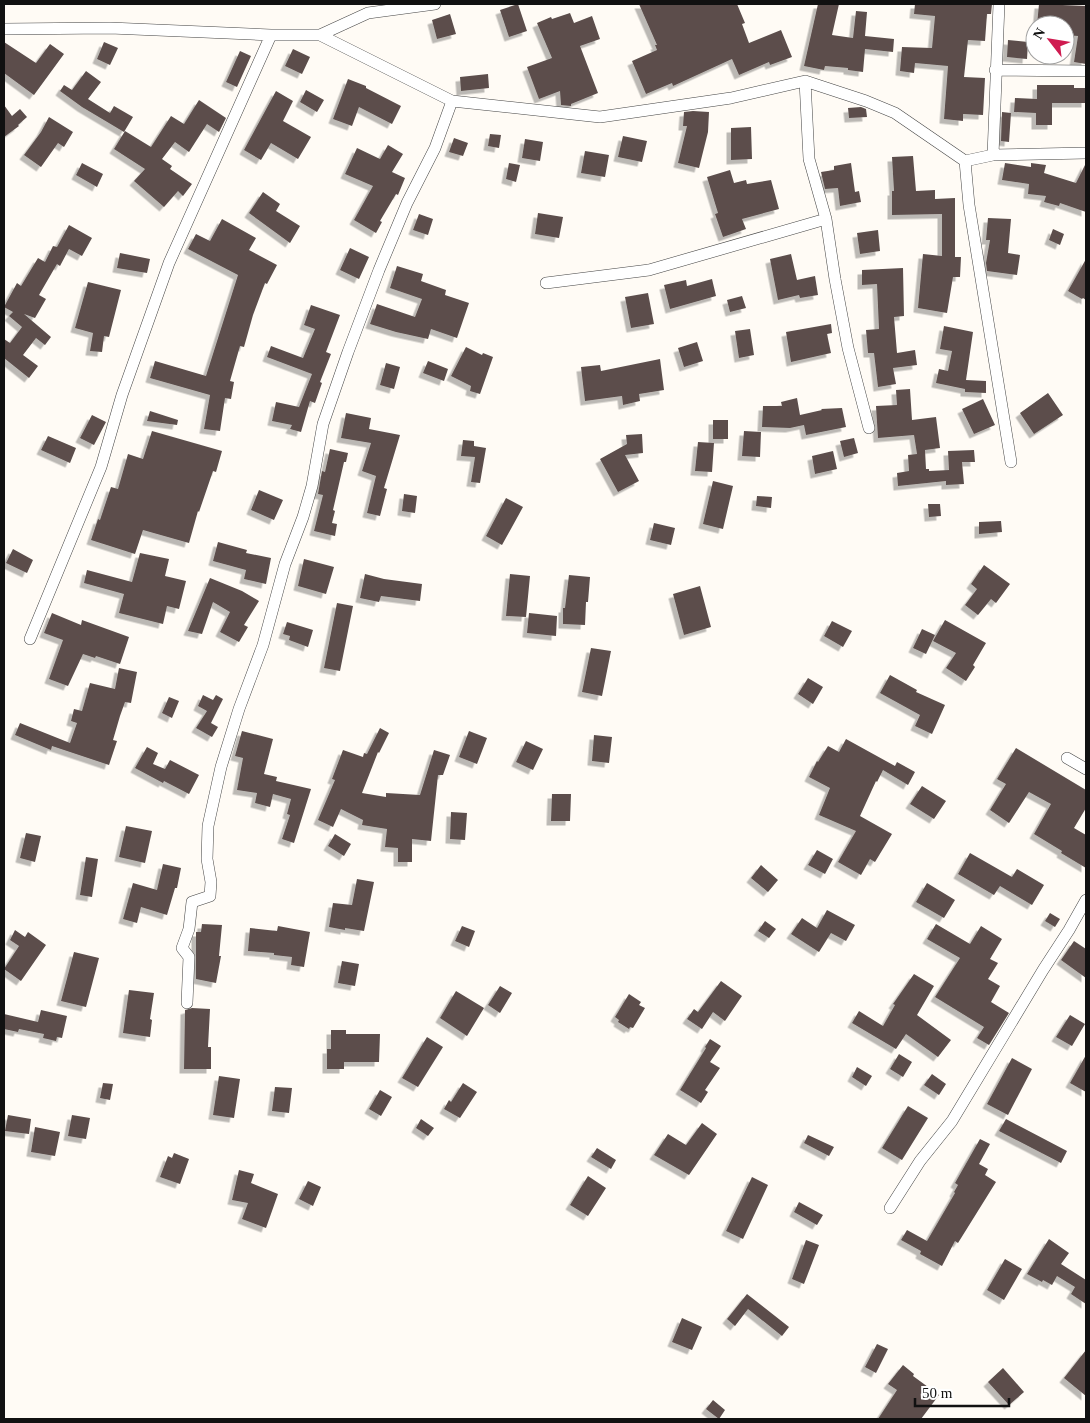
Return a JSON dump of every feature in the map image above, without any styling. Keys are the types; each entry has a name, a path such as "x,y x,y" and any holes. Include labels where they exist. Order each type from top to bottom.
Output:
{"street":[{"path":"4,28 110,28 271,35 320,35 368,13 435,4"},
{"path":"993,155 999,4"},
{"path":"30,639 101,468 122,395 169,263 271,35"},
{"path":"320,35 452,101 600,118 731,98 805,81 866,101 895,113 965,161 993,155 1086,153"},
{"path":"995,70 1086,71"},
{"path":"805,81 809,159 826,219 834,278 848,348 869,428"},
{"path":"188,1003 189,957 182,948 188,929 192,902 210,896 211,882 207,859 208,826 227,742 263,645 285,564 304,517 312,486 323,424 345,360 379,270 407,203 435,148 452,101"},
{"path":"965,161 969,205 1011,462"},
{"path":"546,283 649,270 826,219"},
{"path":"1067,758 1086,769"},
{"path":"890,1208 920,1161 952,1121 1086,900"}],"building":[{"path":"518,4 527,31 509,37 500,10"},
{"path":"639,4 737,4 745,23 742,24 749,43 781,30 792,57 770,65 769,62 739,75 732,59 673,86 672,83 646,94 632,61 657,50 655,45 657,45"},
{"path":"818,4 839,4 832,35 853,38 856,11 867,12 865,36 894,39 893,52 865,49 863,72 848,70 848,68 825,66 824,70 804,66"},
{"path":"915,4 992,4 991,14 987,14 985,41 968,40 964,77 985,78 983,115 963,114 963,121 944,119 948,66 915,63 914,73 900,71 902,47 932,48 935,16 914,14"},
{"path":"1039,4 1086,6 1086,64 1075,62 1078,36 1075,36 1075,15 1038,15"},
{"path":"570,13 574,23 592,16 600,39 580,46 598,93 571,104 571,106 561,105 560,91 539,99 527,67 552,58 537,23 551,17 552,19"},
{"path":"450,14 456,34 437,39 432,20"},
{"path":"1008,40 1025,42 1025,59 1007,57"},
{"path":"4,42 36,63 50,44 64,54 34,95 4,73"},
{"path":"104,42 118,48 110,65 97,59"},
{"path":"293,49 310,57 302,74 285,66"},
{"path":"240,51 251,56 237,87 226,82"},
{"path":"86,71 101,82 88,99 110,113 114,106 133,117 124,132 82,107 60,91 64,85 72,90"},
{"path":"488,74 489,88 461,91 460,77"},
{"path":"348,79 366,86 366,88 401,106 392,124 359,107 352,126 333,119"},
{"path":"1037,85 1074,85 1074,88 1086,88 1086,103 1052,103 1052,125 1036,125 1036,113 1014,112 1015,98 1037,99"},
{"path":"306,90 324,100 317,112 300,102"},
{"path":"276,91 293,101 283,121 311,137 298,159 271,143 261,160 244,150"},
{"path":"199,100 226,118 219,132 207,124 189,152 175,142 162,159 172,166 170,169 192,184 183,196 178,191 164,207 134,181 145,169 114,149 125,131 151,147 171,116 184,124"},
{"path":"4,105 12,116 20,109 27,117 19,126 4,137"},
{"path":"861,107 866,109 867,117 849,118 848,108"},
{"path":"684,112 709,112 708,132 699,168 678,163 687,126 683,126"},
{"path":"1002,112 1011,113 1009,142 1001,141"},
{"path":"49,117 73,132 64,147 58,143 41,167 24,155 41,132"},
{"path":"751,127 752,159 731,160 731,128"},
{"path":"490,134 501,135 499,148 488,146"},
{"path":"623,136 647,141 642,162 618,157"},
{"path":"454,138 468,143 463,156 449,152"},
{"path":"525,139 543,142 540,161 522,158"},
{"path":"388,145 403,154 392,172 405,178 398,195 396,194 380,221 382,222 376,233 354,220 373,186 345,174 357,148 380,159"},
{"path":"585,151 609,155 605,177 581,173"},
{"path":"913,156 916,191 935,190 935,199 955,198 955,257 961,257 960,277 953,277 947,313 918,308 923,254 942,256 942,214 892,215 892,191 894,191 892,157"},
{"path":"82,163 103,174 97,187 76,175"},
{"path":"509,163 520,165 516,182 506,179"},
{"path":"851,163 855,192 859,191 861,202 840,206 838,188 825,189 821,172 834,170 834,166"},
{"path":"1005,163 1031,167 1031,163 1046,165 1044,173 1076,183 1086,163 1086,212 1060,203 1059,206 1044,202 1046,196 1028,194 1029,184 1002,180"},
{"path":"730,170 734,183 746,180 747,184 771,180 779,209 742,219 746,229 723,237 715,214 718,213 707,177"},
{"path":"263,192 280,204 276,211 300,226 290,243 249,213"},
{"path":"538,213 563,217 559,238 535,234"},
{"path":"419,214 433,219 428,235 413,230"},
{"path":"988,218 1011,219 1008,253 1020,255 1017,275 987,271 986,263 990,240 986,240"},
{"path":"222,219 256,238 249,250 277,265 267,284 265,283 244,347 240,346 230,381 234,382 231,399 225,398 220,431 204,429 210,395 150,378 155,361 206,376 238,275 188,249 196,234 210,241"},
{"path":"69,225 92,238 82,256 69,249 60,266 57,264 39,295 46,299 35,318 24,314 51,337 45,345 36,338 23,355 38,366 29,378 4,358 4,339 10,343 22,327 9,316 13,312 4,307 17,283 21,286 38,258 45,262 53,246 57,247"},
{"path":"1053,229 1064,234 1060,245 1049,240"},
{"path":"878,230 880,251 860,254 857,233"},
{"path":"350,248 369,257 359,279 340,270"},
{"path":"120,253 150,259 147,273 117,268"},
{"path":"791,254 797,280 815,276 818,295 800,298 799,295 778,300 770,259"},
{"path":"1086,259 1086,300 1068,291"},
{"path":"397,266 423,274 421,281 446,290 445,295 469,303 457,338 431,329 428,339 370,324 377,304 415,317 422,299 390,288"},
{"path":"903,268 904,316 894,317 897,353 915,350 917,365 893,368 896,384 878,387 874,353 868,353 866,330 879,329 877,284 862,285 862,270"},
{"path":"712,279 716,296 670,309 664,285 686,280 687,286"},
{"path":"88,282 121,290 109,337 104,336 102,352 90,351 93,333 75,328"},
{"path":"648,293 654,324 631,328 625,297"},
{"path":"742,296 746,308 730,312 727,300"},
{"path":"311,305 340,315 326,352 331,354 320,382 322,383 315,403 310,401 301,432 290,429 292,425 272,421 276,402 299,407 312,374 267,357 271,346 303,358 315,329 304,325"},
{"path":"831,324 832,333 827,334 831,353 791,362 786,332"},
{"path":"944,326 973,332 966,380 986,381 986,393 965,392 965,389 936,383 939,369 948,371 952,351 940,349"},
{"path":"750,329 754,355 739,358 735,331"},
{"path":"697,342 703,361 684,367 678,348"},
{"path":"466,347 482,355 483,353 493,357 480,394 470,391 471,386 451,376"},
{"path":"660,359 664,390 639,394 640,401 623,405 622,396 585,401 581,367 600,365 601,371"},
{"path":"428,361 448,369 444,381 423,373"},
{"path":"386,363 400,367 394,389 380,385"},
{"path":"910,389 912,420 936,417 940,448 925,450 926,469 929,469 929,471 949,470 948,451 974,450 975,462 962,462 964,484 946,485 946,481 898,486 897,473 909,471 908,455 917,454 914,435 878,438 876,406 897,405 896,390"},
{"path":"1048,393 1063,415 1034,434 1020,413"},
{"path":"797,398 800,415 821,409 842,408 846,427 806,435 804,425 790,428 762,427 763,406 782,406 781,402"},
{"path":"983,399 995,425 974,434 962,409"},
{"path":"150,411 178,420 177,425 147,421"},
{"path":"346,413 371,418 369,429 400,435 384,488 387,489 380,516 367,513 376,476 362,471 371,443 341,438"},
{"path":"92,415 106,422 94,445 80,438"},
{"path":"713,420 728,420 728,439 713,439"},
{"path":"152,431 222,451 216,472 213,471 198,511 189,543 143,530 135,554 91,540 111,487 118,489 128,454 143,459"},
{"path":"744,431 761,432 760,457 742,456"},
{"path":"642,434 643,453 625,455 639,481 618,492 600,459 627,444 626,435"},
{"path":"48,436 76,448 70,463 41,450"},
{"path":"854,438 858,453 844,457 840,441"},
{"path":"463,440 474,441 474,446 486,448 480,483 471,482 475,457 461,456"},
{"path":"698,442 714,443 712,472 695,471"},
{"path":"330,449 348,453 346,462 344,462 333,510 335,511 332,523 337,524 335,536 314,531 323,495 318,494 322,471 325,472"},
{"path":"833,451 837,469 815,474 812,456"},
{"path":"713,481 733,486 723,529 703,524"},
{"path":"259,490 283,500 274,520 251,510"},
{"path":"404,494 417,496 415,513 402,511"},
{"path":"757,496 772,497 771,508 756,506"},
{"path":"506,498 523,507 502,545 486,536"},
{"path":"928,504 940,504 941,516 929,517"},
{"path":"1001,521 1002,532 979,534 979,522"},
{"path":"654,523 675,528 671,545 650,540"},
{"path":"218,542 247,550 246,553 271,558 266,584 244,579 246,570 213,561"},
{"path":"13,549 33,560 27,573 6,563"},
{"path":"140,553 169,559 165,576 186,581 179,609 167,606 163,624 119,613 124,594 84,583 87,570 132,582"},
{"path":"304,559 334,567 326,594 298,586"},
{"path":"984,565 1010,584 996,603 991,599 978,615 965,605 977,589 971,584"},
{"path":"365,574 384,579 422,584 420,601 381,596 379,602 360,598"},
{"path":"510,574 530,576 526,617 506,616"},
{"path":"569,575 590,577 585,625 563,624 563,608 565,608"},
{"path":"210,578 242,591 259,601 244,625 248,627 239,642 220,632 230,612 213,602 202,634 188,631"},
{"path":"700,586 711,627 684,635 673,594"},
{"path":"337,603 353,606 340,671 324,668"},
{"path":"52,613 81,625 82,620 129,637 120,664 83,654 68,686 49,679 63,640 44,633"},
{"path":"529,613 557,616 556,636 527,633"},
{"path":"945,620 986,643 966,681 946,668 956,653 933,641"},
{"path":"832,621 852,631 843,647 824,636"},
{"path":"287,622 313,630 308,647 289,640 290,636 283,634"},
{"path":"922,629 935,635 926,654 913,648"},
{"path":"591,648 611,651 602,696 582,692"},
{"path":"119,668 137,672 131,703 125,702 120,716 113,740 117,741 109,765 52,746 51,750 15,735 20,723 70,743 77,723 71,721 74,709 82,711 90,683 115,689"},
{"path":"890,675 917,690 916,692 945,705 932,734 915,726 920,715 880,693"},
{"path":"808,678 823,687 813,704 798,694"},
{"path":"203,695 213,700 216,695 223,699 211,723 218,727 212,737 196,728 207,711 198,706"},
{"path":"169,697 179,701 172,718 162,713"},
{"path":"380,728 389,733 378,752 362,793 386,797 386,793 420,795 434,750 450,755 443,775 438,775 431,841 412,839 412,862 398,862 398,848 385,847 387,829 362,825 363,820 341,809 333,827 318,820 335,780 332,779 343,750 363,757 364,753 367,754"},
{"path":"242,731 273,739 264,774 277,777 276,781 311,789 294,843 282,839 290,815 287,814 291,799 273,794 270,807 255,803 257,793 237,790 243,758 235,756"},
{"path":"469,731 487,738 477,764 459,757"},
{"path":"594,735 612,737 609,763 592,761"},
{"path":"846,739 895,766 897,762 915,772 908,785 883,770 876,781 860,816 892,834 875,862 870,859 861,875 838,862 856,831 819,815 830,788 809,777 817,761 828,746 839,752"},
{"path":"526,741 543,749 533,770 516,762"},
{"path":"147,747 158,753 153,764 165,769 170,760 199,775 189,794 135,768"},
{"path":"1016,748 1086,790 1086,808 1074,828 1086,835 1086,868 1034,834 1051,804 1029,792 1009,823 990,810 1006,784 997,779"},
{"path":"922,786 946,801 934,819 910,804"},
{"path":"552,794 571,794 570,821 551,821"},
{"path":"451,812 467,813 465,840 450,839"},
{"path":"126,826 152,831 145,863 119,857"},
{"path":"26,833 41,836 35,862 20,858"},
{"path":"335,834 351,844 344,856 328,846"},
{"path":"817,850 833,859 825,874 808,865"},
{"path":"970,853 1012,877 1017,869 1044,885 1032,905 1000,886 994,895 958,874"},
{"path":"86,857 98,859 92,897 80,895"},
{"path":"163,864 181,868 177,888 175,888 167,915 141,907 137,923 123,919 133,883 157,890"},
{"path":"761,865 778,880 768,892 751,878"},
{"path":"357,879 374,882 364,931 329,927 333,903 352,905"},
{"path":"927,883 955,900 944,918 916,902"},
{"path":"827,910 855,925 846,941 831,933 819,952 791,934 802,918 817,928"},
{"path":"1050,913 1060,919 1055,927 1045,921"},
{"path":"765,921 776,929 769,938 758,931"},
{"path":"202,924 222,925 219,956 221,956 216,983 196,979 196,932 201,932"},
{"path":"936,924 970,944 981,926 1002,939 990,959 998,963 988,979 1000,986 991,1002 1009,1013 989,1045 977,1038 984,1027 935,997 960,958 927,939"},
{"path":"278,926 310,932 304,967 291,965 292,957 274,955 274,953 248,951 250,928 277,931"},
{"path":"462,926 475,931 469,947 455,941"},
{"path":"15,930 25,937 28,932 46,945 21,981 4,969 19,946 10,940"},
{"path":"1074,941 1086,949 1086,978 1061,960"},
{"path":"74,952 99,958 86,1007 61,1001"},
{"path":"342,961 359,964 355,986 338,983"},
{"path":"914,974 934,986 917,1015 951,1040 938,1057 906,1034 896,1049 852,1023 859,1011 883,1026 895,1005 893,1004"},
{"path":"721,981 742,996 725,1021 713,1012 702,1029 687,1019 694,1009 698,1012"},
{"path":"500,986 512,993 500,1013 488,1005"},
{"path":"129,990 154,993 150,1019 152,1020 150,1037 123,1033"},
{"path":"456,991 484,1008 467,1036 440,1018"},
{"path":"629,994 641,1002 639,1005 645,1008 633,1028 630,1027 629,1029 618,1022 619,1020 615,1017"},
{"path":"192,1008 210,1009 208,1047 211,1047 211,1069 184,1069 185,1010"},
{"path":"41,1010 67,1016 62,1038 57,1037 56,1041 43,1038 44,1034 19,1029 18,1032 4,1029 4,1014 38,1022"},
{"path":"1070,1015 1085,1024 1072,1046 1056,1037"},
{"path":"331,1030 346,1030 346,1034 380,1034 379,1062 344,1062 344,1069 327,1069 327,1049 331,1049"},
{"path":"427,1037 443,1047 418,1087 402,1078"},
{"path":"710,1039 721,1046 710,1062 720,1068 705,1090 708,1092 701,1103 680,1090"},
{"path":"899,1054 912,1062 903,1077 890,1069"},
{"path":"1086,1055 1086,1092 1070,1083"},
{"path":"1012,1058 1032,1069 1008,1115 987,1104"},
{"path":"857,1067 872,1076 866,1086 852,1077"},
{"path":"932,1074 946,1084 939,1095 924,1085"},
{"path":"219,1076 240,1079 234,1118 213,1115"},
{"path":"103,1083 113,1084 110,1100 100,1098"},
{"path":"463,1083 477,1092 460,1118 444,1109 449,1100 451,1102"},
{"path":"275,1087 292,1088 289,1113 272,1111"},
{"path":"380,1090 392,1097 381,1116 369,1109"},
{"path":"908,1106 928,1118 902,1160 882,1148"},
{"path":"8,1115 31,1119 29,1134 5,1131"},
{"path":"72,1115 90,1118 86,1139 68,1136"},
{"path":"421,1119 434,1128 428,1136 416,1128"},
{"path":"1006,1119 1067,1151 1061,1163 999,1131"},
{"path":"702,1123 717,1134 689,1175 654,1155 668,1134 686,1145"},
{"path":"35,1127 60,1132 55,1156 31,1152"},
{"path":"808,1135 834,1147 829,1156 804,1143"},
{"path":"980,1139 990,1144 979,1164 988,1169 985,1175 996,1182 958,1243 955,1241 942,1266 920,1254 921,1251 901,1240 907,1230 927,1241 955,1193 958,1185 955,1183"},
{"path":"597,1148 616,1160 611,1169 591,1157"},
{"path":"174,1153 189,1159 180,1184 160,1177 168,1156 172,1158"},
{"path":"239,1170 254,1174 251,1183 278,1194 266,1228 242,1219 248,1203 232,1200"},
{"path":"588,1176 606,1188 588,1216 570,1205"},
{"path":"752,1177 768,1185 743,1239 726,1231"},
{"path":"308,1181 321,1187 313,1206 299,1199"},
{"path":"799,1202 823,1215 817,1225 794,1212"},
{"path":"1049,1239 1069,1253 1061,1264 1086,1280 1086,1304 1071,1294 1075,1287 1057,1276 1052,1285 1027,1274"},
{"path":"806,1240 819,1245 804,1284 792,1279"},
{"path":"1005,1259 1022,1269 1004,1300 987,1290"},
{"path":"747,1294 789,1327 782,1336 748,1309 735,1326 727,1319"},
{"path":"682,1318 702,1327 692,1350 672,1342"},
{"path":"877,1344 888,1349 876,1373 865,1367"},
{"path":"1086,1350 1086,1396 1064,1378"},
{"path":"903,1365 914,1374 913,1376 939,1395 921,1419 878,1419 897,1390 888,1384"},
{"path":"1003,1368 1024,1392 1009,1405 988,1382"},
{"path":"713,1400 725,1410 719,1419 706,1409"}]}
